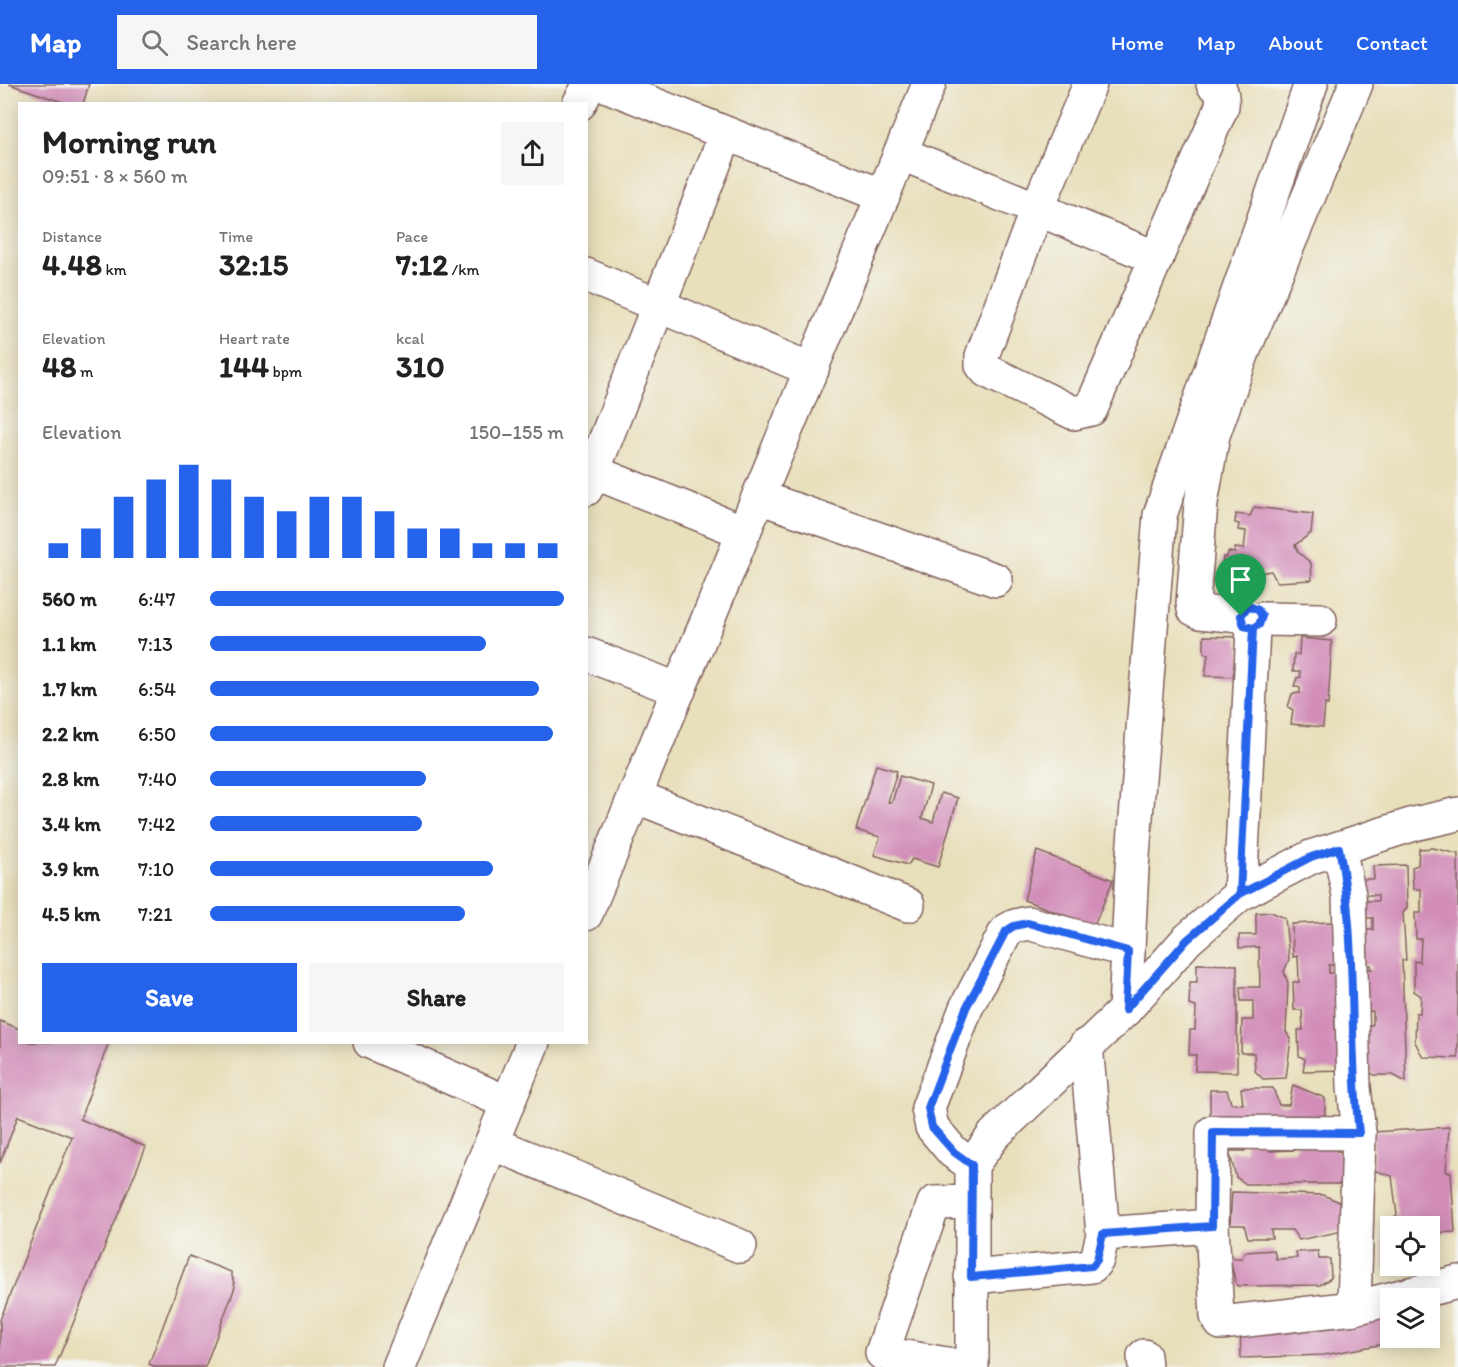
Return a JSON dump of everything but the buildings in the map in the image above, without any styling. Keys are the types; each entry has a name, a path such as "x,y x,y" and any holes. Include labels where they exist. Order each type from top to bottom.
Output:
{"street":[{"path":"580,102 590,84"},
{"path":"603,84 883,196"},
{"path":"588,904 599,846 635,796 929,84"},
{"path":"1090,84 1037,209 982,356 982,365 987,371 1074,413 1091,409 1222,106 1223,95 1218,86 1213,84"},
{"path":"1125,1010 1160,515 1311,84"},
{"path":"1320,620 1252,621 1200,612 1194,609 1193,603 1201,503 1213,435 1243,352 1356,84"},
{"path":"726,134 589,476 744,532"},
{"path":"900,153 1156,258"},
{"path":"588,276 657,307 812,370"},
{"path":"759,496 996,580"},
{"path":"1240,894 1252,621"},
{"path":"588,655 679,690"},
{"path":"635,796 908,905"},
{"path":"972,1367 972,1165 994,1135 1125,1010 1187,940 1240,894 1311,857 1414,824 1458,814"},
{"path":"1339,848 1349,895 1354,1087 1359,1133 1354,1308"},
{"path":"972,1165 954,1152 932,1127 928,1108 966,1008 1006,931 1014,926 1028,923 1128,951"},
{"path":"375,1044 508,1103"},
{"path":"399,1367 532,1044"},
{"path":"971,1277 1092,1266 1097,1260 1103,1234 1086,1045"},
{"path":"1359,1133 1213,1132 1212,1226 1217,1316 1221,1323 1354,1308 1458,1282"},
{"path":"492,1143 740,1245"},
{"path":"964,1367 882,1353 934,1203 972,1202"},
{"path":"1103,1234 1212,1226"}],"route":[{"path":"1241,616 1244,626 1253,628 1240,894 1187,940 1125,1010 1128,951 1028,923 1014,926 1006,931 966,1008 928,1108 932,1127 954,1152 972,1165 971,1277 1092,1266 1097,1260 1103,1234 1212,1226 1213,1132 1359,1133 1354,1087 1349,895 1339,848 1311,857 1240,894 1245,806 1253,628 1259,625 1262,616 1258,610 1251,607 1241,616"}]}
